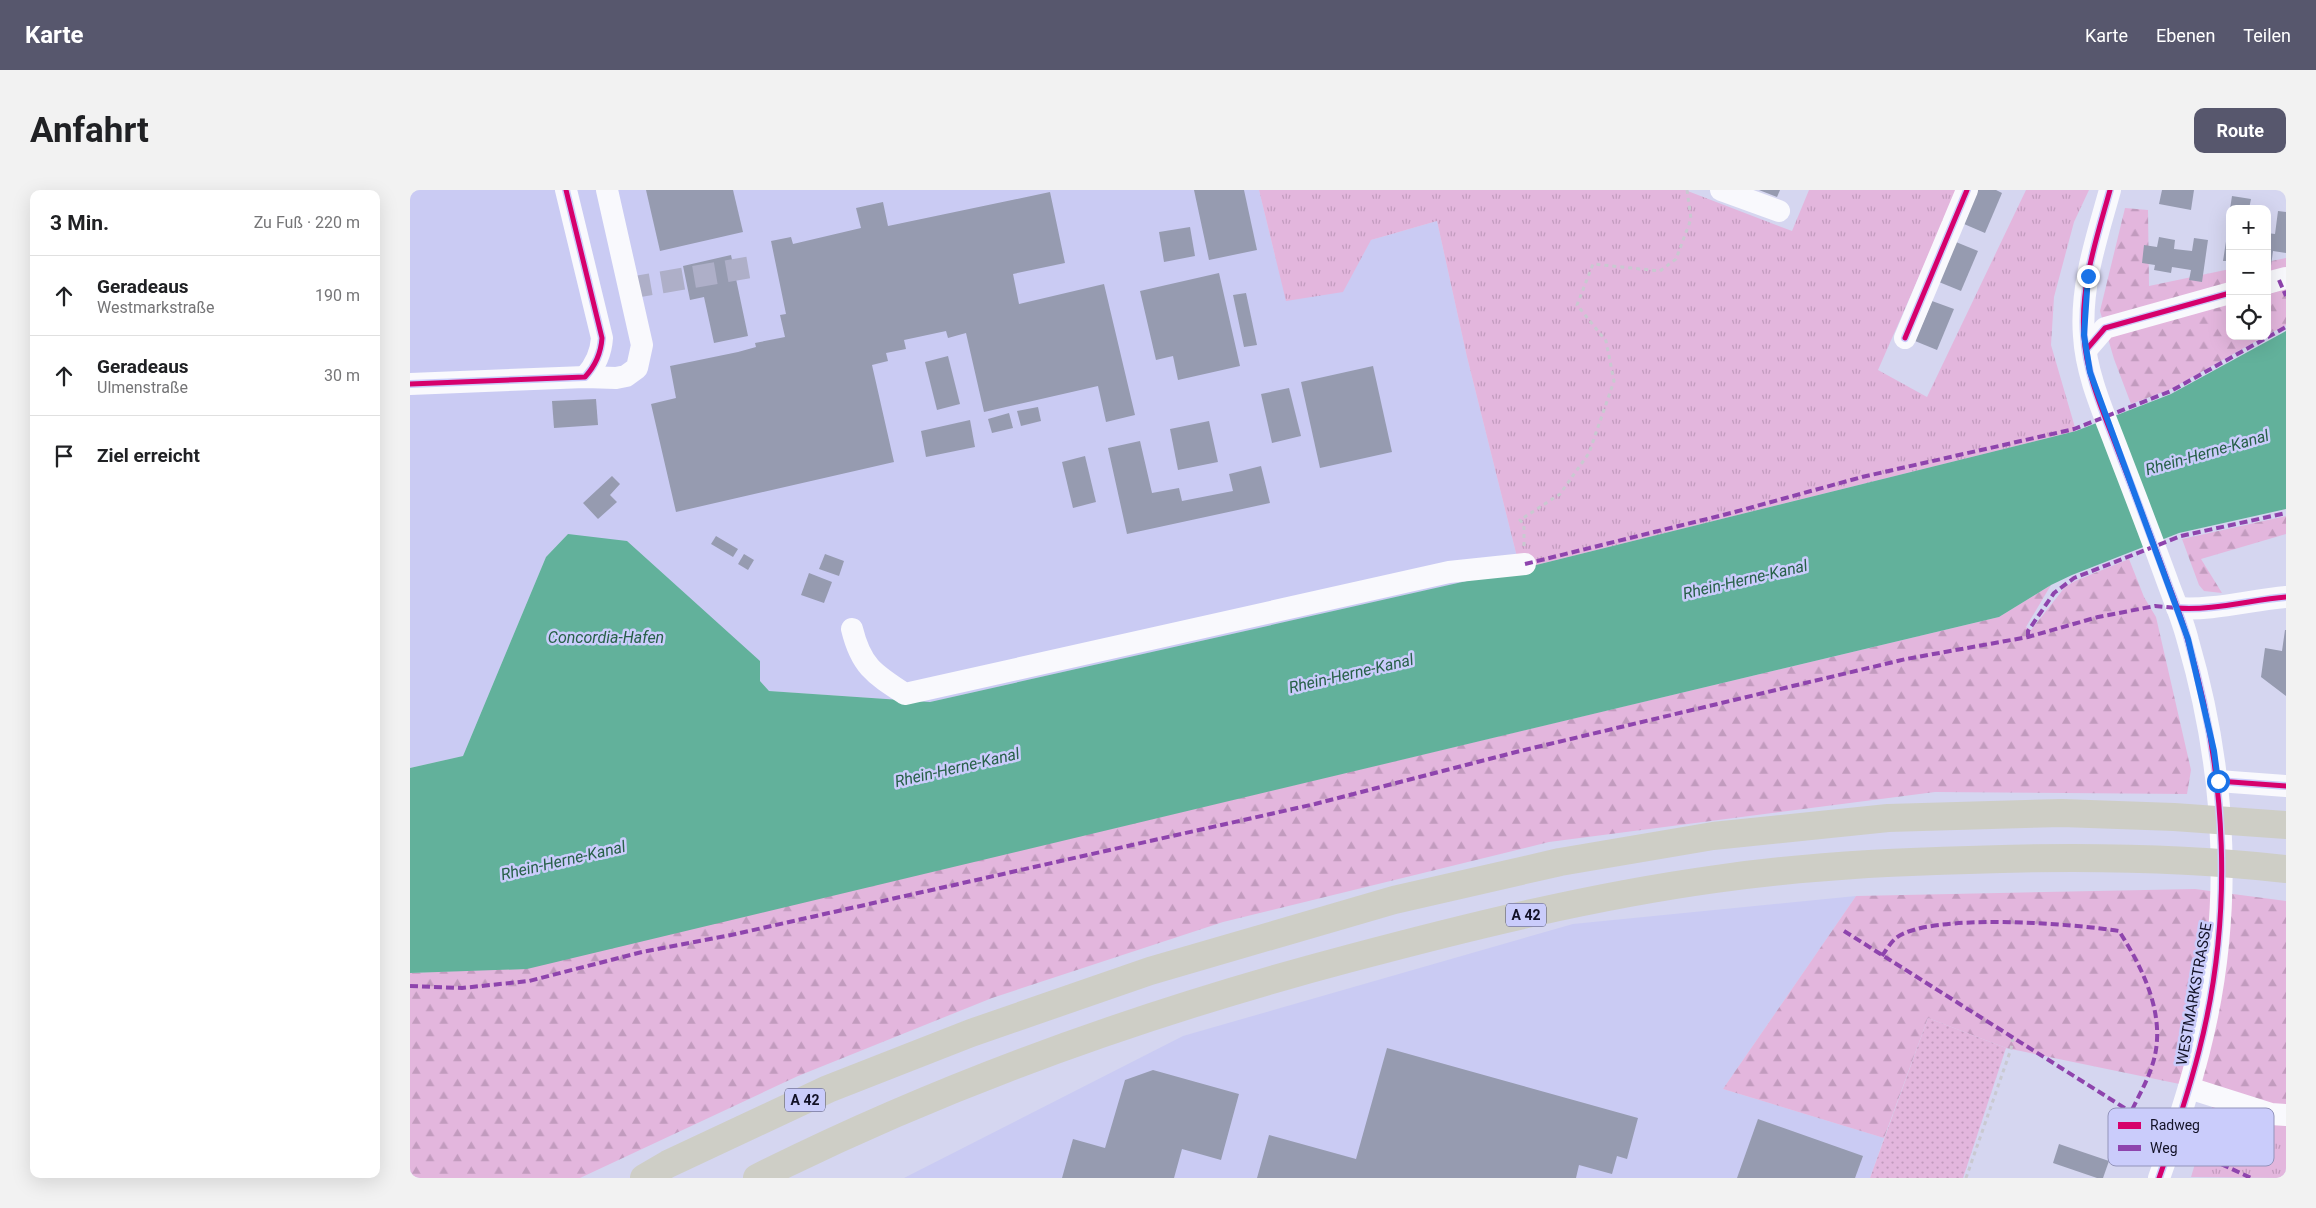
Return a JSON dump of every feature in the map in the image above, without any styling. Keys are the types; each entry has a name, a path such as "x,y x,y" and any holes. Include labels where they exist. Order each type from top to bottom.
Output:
{"highway":[{"name":"A 42","path":"644,1178 668,1164 828,1089 971,1034 1150,971 1394,900 1560,862 1713,836 1888,818 2062,813 2174,817 2286,825"},
{"name":"A 42","path":"757,1178 908,1107 1178,1007 1408,943 1568,904 1717,879 1886,862 2057,857 2169,860 2286,869"}],"street":[{"path":"566,190 602,338 601,350 597,360 586,377"},
{"path":"410,384 586,377 616,378 626,376 637,368 642,345 607,190"},
{"path":"1721,190 1779,211"},
{"path":"1905,338 1967,190"},
{"name":"WESTMARKSTRASSE","path":"2110,190 2088,276 2084,319 2086,350 2103,411 2188,639 2204,704 2218,789 2221,916 2207,1011 2189,1088 2182,1108"},
{"path":"2271,282 2286,278"},
{"path":"2086,350 2105,328 2226,295"},
{"path":"852,629 857,651 878,676 905,694 1449,572 1525,564"},
{"path":"2177,608 2196,609 2249,600 2286,597"},
{"path":"2218,789 2286,786"},
{"path":"2189,1088 2252,1108"},
{"name":"WESTMARKSTRASSE","path":"2159,1178 2163,1166"}],"path":[{"path":"1525,564 1524,524 1520,520 1560,494 1589,453 1614,381 1606,341 1578,305 1593,264 1660,271 1676,259 1691,219 1687,190"},
{"path":"1966,1178 2011,1049 2012,1037"}],"shaded area":[{"path":"410,190 1259,190 1276,260 1371,240 1437,221 1467,357 1520,569 930,702 769,691 760,681 568,534 546,557 463,756 410,768"},
{"path":"1856,896 1723,1089 1884,1138 1870,1178 904,1178 1183,1036 1573,924"}],"green space":[{"path":"1259,190 1685,190 1792,231 1809,190 1957,190 1878,370 1927,397 2026,190 2089,190 2074,222 2054,297 2051,345 2076,431 1520,569 1467,357 1437,221 1371,240 1343,292 1286,301"},
{"path":"2125,208 2148,210 2149,286 2226,270 2226,340 2258,340 2171,389 2131,404 2114,359 2100,311"},
{"path":"2286,258 2286,325 2271,333 2271,295 2271,261"},
{"path":"2286,516 2286,534 2201,559 2222,593 2204,591 2199,585 2182,539"},
{"path":"2129,559 2144,597 2156,617 2191,770 2187,794 1935,792 1549,842 1223,922 992,998 798,1076 580,1178 410,1178 410,973 526,968 1999,617 2051,585 2026,627 2031,630 2065,587"},
{"path":"2195,889 2286,901 2286,1106 2006,1048 1928,1018 1884,1138 1723,1089 1856,896"},
{"path":"1928,1018 2006,1048 1963,1178 1870,1178"},
{"path":"2217,1091 2286,1106 2286,1178 2191,1177 2194,1166 2274,1166 2274,1108 2212,1108"}],"water":[{"path":"2286,331 2286,509 2179,533 2072,575 2051,585 1999,617 527,969 410,973 410,768 463,756 546,557 568,534 627,541 760,661 760,681 769,691 930,702 1520,569 2076,431 2171,394"}],"building":[{"path":"646,190 733,190 743,232 660,251"},
{"path":"1194,190 1244,190 1257,250 1209,260"},
{"path":"1759,190 1780,190 1777,197"},
{"path":"1978,190 1996,190 2002,193 1985,233 1964,224"},
{"path":"2162,190 2194,190 2191,210 2159,204"},
{"path":"1050,192 1065,263 1013,274 1019,304 1104,284 1135,415 1106,422 1098,386 984,412 966,333 948,338 946,331 904,340 906,349 886,353 888,361 872,365 894,462 676,512 651,404 676,398 670,366 738,352 756,347 755,343 785,337 780,315 786,314 771,241 791,237 793,244 861,228 856,208 883,202 888,226"},
{"path":"2232,196 2251,199 2250,205 2231,205"},
{"path":"2278,211 2286,212 2286,253 2273,251 2271,266 2271,234 2275,234"},
{"path":"1190,227 1195,256 1164,262 1159,232"},
{"path":"2159,237 2175,240 2174,249 2192,251 2194,238 2208,240 2202,282 2189,280 2191,270 2172,267 2171,273 2154,270 2155,265 2142,263 2144,245 2157,247"},
{"path":"1956,242 1978,251 1961,291 1939,282"},
{"path":"2226,242 2226,261 2223,261"},
{"path":"731,255 748,336 714,343 704,297 690,300 683,266"},
{"path":"1219,273 1240,366 1178,380 1173,356 1156,360 1140,291"},
{"path":"1246,293 1257,345 1244,347 1233,295"},
{"path":"1932,301 1954,309 1937,350 1915,341"},
{"path":"948,356 960,404 937,410 925,362"},
{"path":"1373,366 1392,452 1320,468 1301,382"},
{"path":"1289,388 1301,436 1272,443 1261,394"},
{"path":"596,399 598,425 554,428 552,401"},
{"path":"1038,407 1041,421 1021,426 1017,411"},
{"path":"1009,413 1013,428 992,433 988,419"},
{"path":"970,420 975,447 926,457 921,431"},
{"path":"1209,421 1218,462 1178,470 1170,429"},
{"path":"1140,441 1152,493 1179,488 1182,501 1233,491 1229,474 1261,466 1270,503 1127,534 1108,448"},
{"path":"1085,456 1096,502 1073,508 1062,462"},
{"path":"612,476 620,484 610,495 617,502 598,519 583,503"},
{"path":"716,536 738,549 733,557 711,544"},
{"path":"744,554 754,560 748,570 738,564"},
{"path":"825,554 844,561 839,576 819,569"},
{"path":"809,573 832,582 824,603 801,595"},
{"path":"2285,630 2286,696 2261,677 2265,648 2282,651"},
{"path":"1387,1048 1638,1118 1627,1159 1617,1156 1612,1174 1579,1165 1576,1178 1257,1178 1269,1135 1356,1159"},
{"path":"1153,1070 1239,1094 1221,1160 1182,1149 1174,1178 1062,1178 1073,1139 1105,1148 1125,1080"},
{"path":"1758,1119 1863,1156 1855,1178 1737,1178"},
{"path":"2059,1144 2108,1161 2103,1178 2097,1178 2053,1163"}],"tunnel":[{"path":"629,288 757,266"}],"marked path":[{"path":"2279,280 2286,296"},
{"path":"1525,564 1731,513 1862,477 2074,429 2171,391 2286,327"},
{"path":"2028,637 2028,631 2054,593 2074,578 2181,536 2286,513"},
{"path":"410,986 462,988 529,981 642,952 731,935 1315,804 1516,752 1906,659 2028,637 2098,617 2155,606 2177,608"},
{"path":"1882,956 1896,938 1914,930 1939,925 2004,922 2038,923 2119,931 2145,978 2155,1013 2157,1031 2152,1066 2133,1108"},
{"path":"1844,931 2125,1108"},
{"path":"2225,1166 2251,1178"}],"cycle path":[{"path":"410,384 585,377 597,359 602,338 566,190"},
{"path":"1905,338 1967,190"},
{"path":"2110,190 2087,280 2083,317 2085,350 2100,404 2186,634 2201,692 2211,742 2218,794 2221,845 2221,897 2218,948 2210,1000 2199,1051 2182,1108"},
{"path":"2086,350 2105,328 2226,294"},
{"path":"2177,608 2217,607 2286,597"},
{"path":"2218,781 2286,786"},
{"path":"2159,1178 2163,1166"}],"route":[{"path":"2088,276 2084,307 2084,335 2090,372 2188,639 2214,751 2218,781"}],"water label":[{"name":"Rhein-Herne-Kanal","path":"2207,452"},
{"name":"Rhein-Herne-Kanal","path":"1745,579"},
{"name":"Concordia-Hafen","path":"606,637"},
{"name":"Rhein-Herne-Kanal","path":"1351,673"},
{"name":"Rhein-Herne-Kanal","path":"957,767"},
{"name":"Rhein-Herne-Kanal","path":"563,860"}]}
